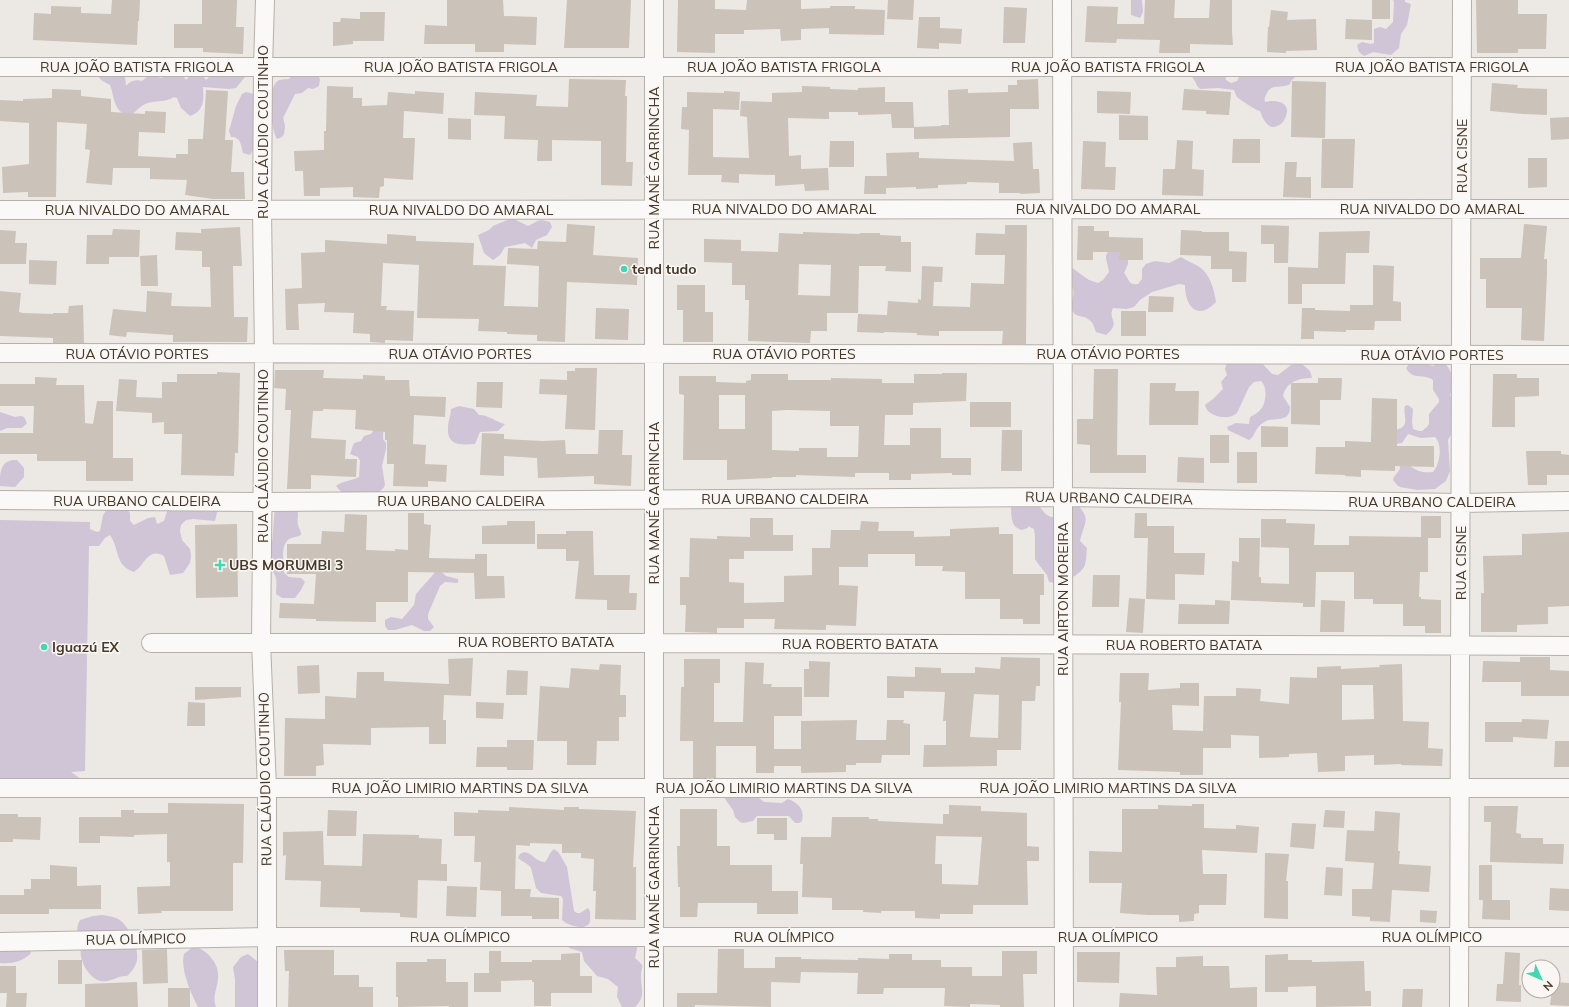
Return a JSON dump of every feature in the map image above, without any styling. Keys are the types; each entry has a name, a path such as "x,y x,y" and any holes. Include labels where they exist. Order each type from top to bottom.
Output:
{"street":[{"name":"RUA CLÁUDIO COUTINHO","path":"265,0 262,210 264,354 261,642 267,788 268,1007"},
{"name":"RUA MANÉ GARRINCHA","path":"654,0 654,1007"},
{"name":"RUA AIRTON MOREIRA","path":"1062,0 1064,1007"},
{"name":"RUA CISNE","path":"1459,1007 1462,0"},
{"name":"RUA JOÃO BATISTA FRIGOLA","path":"0,67 1569,67"},
{"name":"RUA NIVALDO DO AMARAL","path":"0,210 1569,209"},
{"name":"RUA OTÁVIO PORTES","path":"0,353 1569,355"},
{"name":"RUA URBANO CALDEIRA","path":"0,500 263,502 1063,497 1461,503 1569,501"},
{"name":"RUA ROBERTO BATATA","path":"151,643 654,642 1569,646"},
{"name":"RUA JOÃO LIMIRIO MARTINS DA SILVA","path":"0,788 1569,788"},
{"name":"RUA OLÍMPICO","path":"0,942 267,937 1569,937"}],"shaded area":[{"path":"1131,0 1142,0 1143,12 1140,18 1131,15"},
{"path":"1393,0 1405,0 1405,2 1411,4 1407,25 1401,34 1399,48 1391,55 1373,52 1364,56 1359,52 1357,45 1362,42 1371,44 1374,43 1374,29 1380,27 1386,29 1393,22"},
{"path":"121,71 125,77 126,86 133,81 142,81 148,76 157,75 160,78 174,74 184,77 186,80 192,73 200,72 206,80 211,72 244,74 245,77 236,88 229,89 203,87 203,101 201,108 195,114 190,116 181,108 177,98 174,97 167,100 145,104 129,116 120,111 115,104 110,85 101,80 98,75"},
{"path":"1191,73 1225,73 1226,80 1231,83 1237,81 1240,75 1296,76 1290,84 1274,87 1269,90 1265,97 1265,102 1277,101 1285,105 1287,108 1287,112 1282,123 1274,127 1268,125 1263,119 1260,111 1237,97 1234,90 1218,88 1200,89 1191,76"},
{"path":"293,74 317,74 320,79 319,86 313,89 308,88 302,93 295,94 283,118 285,126 284,134 282,137 277,139 273,128 271,112 273,89 278,81 289,79"},
{"path":"246,92 258,95 255,146 250,155 243,153 239,140 231,137 229,131 236,106 242,94"},
{"path":"512,218 528,226 542,220 550,222 552,227 547,235 536,240 532,248 525,243 505,247 500,255 493,260 484,253 478,235 489,230 493,226"},
{"path":"1115,246 1128,257 1128,264 1124,273 1130,283 1138,284 1142,279 1142,269 1146,264 1155,261 1169,263 1181,257 1198,266 1206,273 1213,287 1216,302 1210,308 1198,311 1190,305 1187,300 1185,285 1179,284 1152,292 1140,300 1134,307 1127,309 1113,308 1112,316 1114,324 1111,330 1106,335 1096,332 1090,320 1073,313 1071,303 1073,289 1068,281 1069,269 1072,268 1089,280 1098,283 1103,280 1109,272 1106,255"},
{"path":"1227,362 1261,362 1272,374 1278,375 1291,365 1301,363 1310,371 1312,378 1298,380 1290,384 1283,396 1290,407 1288,415 1262,423 1249,440 1228,430 1227,427 1236,423 1249,424 1250,417 1261,409 1266,395 1265,387 1261,381 1254,382 1249,387 1237,413 1229,417 1214,415 1205,405 1223,389 1221,382 1227,375 1225,369"},
{"path":"1439,362 1445,363 1454,383 1450,394 1451,397 1454,398 1454,428 1448,440 1450,471 1446,481 1435,489 1417,490 1400,487 1393,480 1400,469 1399,456 1417,470 1422,472 1433,472 1439,460 1440,454 1439,445 1435,437 1421,438 1408,434 1402,443 1396,444 1396,430 1404,426 1405,423 1405,406 1408,405 1413,409 1413,429 1422,431 1429,424 1429,414 1439,402 1439,399 1433,390 1433,380 1426,377 1415,376 1406,368 1410,363 1433,366"},
{"path":"459,406 474,409 479,415 505,424 498,431 480,432 475,444 456,443 452,441 448,434 448,425 451,409"},
{"path":"0,412 15,417 24,417 27,423 22,428 7,428 0,431"},
{"path":"384,414 383,439 386,443 386,449 382,466 385,485 379,492 372,494 355,492 342,493 336,486 359,477 360,461 358,457 350,454 354,443 361,441 364,436 371,434"},
{"path":"17,460 24,468 24,477 15,487 0,486 3,466 5,463"},
{"path":"1010,503 1037,504 1046,515 1055,517 1076,503 1084,513 1086,521 1080,541 1087,548 1086,562 1078,574 1063,581 1053,583 1049,582 1047,575 1035,559 1034,529 1028,526 1028,528 1021,530 1014,525"},
{"name":"Iguazú EX","path":"169,505 218,509 215,521 193,519 186,520 181,525 180,531 182,540 190,549 191,556 190,563 183,573 170,575 164,556 159,554 150,555 134,572 128,569 120,561 110,535 105,538 99,546 89,546 85,771 71,772 81,779 74,786 0,786 0,520 90,522 90,529 97,532 100,531 103,515 108,508 125,506 130,513 130,521 134,525 148,518 155,517 157,524 164,521"},
{"path":"275,506 295,508 298,512 298,526 301,535 288,540 284,547 283,555 284,573 289,577 301,578 305,582 295,598 282,598 276,594 276,578 270,569"},
{"path":"438,569 446,576 458,579 458,583 445,582 440,586 428,614 428,619 434,627 430,631 424,631 412,625 395,630 388,630 385,626 385,620 391,617 402,619 414,605 416,594"},
{"path":"754,794 764,802 782,803 788,799 792,801 802,810 802,821 795,823 789,816 757,816 753,821 743,823 740,822 735,817 733,810 725,799 726,796"},
{"path":"554,849 559,853 567,867 574,911 580,913 588,908 590,911 590,922 584,927 570,925 562,920 563,899 561,896 541,893 536,888 531,868 518,858 520,854 526,852 538,860 545,862"},
{"path":"102,915 116,918 124,924 133,939 137,959 134,967 127,976 100,981 89,973 83,963 77,929 80,920"},
{"path":"21,932 28,937 31,953 17,962 0,963 0,941 11,934"},
{"path":"638,944 635,958 642,965 642,995 639,1003 635,1007 622,1007 617,997 618,987 608,979 597,976 584,961 582,952 569,948 568,945"},
{"path":"194,946 204,951 212,959 217,968 218,979 214,1000 216,1007 198,1007 189,988 183,960 184,954"},
{"path":"248,954 258,962 260,968 257,982 257,1007 235,1007 235,980 233,967 241,957"}],"building":[{"path":"112,0 140,0 137,45 33,40 34,13 51,14 51,6 81,7 81,13 111,14"},
{"path":"202,0 237,0 236,27 244,27 243,54 203,52 203,48 174,48 174,24 202,24"},
{"path":"447,0 503,0 504,16 537,17 536,45 504,44 504,52 475,52 475,44 424,44 425,25 447,26"},
{"path":"567,0 631,0 629,48 564,48"},
{"path":"678,0 715,0 715,9 746,10 747,0 801,0 801,9 830,8 830,6 855,6 855,9 885,10 884,35 829,34 829,28 801,29 801,40 781,41 780,29 744,30 744,34 715,34 715,53 677,52"},
{"path":"888,0 914,0 913,20 887,19"},
{"path":"1145,0 1175,0 1174,18 1209,18 1210,0 1232,0 1233,45 1190,44 1190,53 1159,53 1160,40 1117,39 1116,43 1085,42 1087,6 1118,7 1117,24 1144,24"},
{"path":"1372,0 1390,0 1390,19 1372,19"},
{"path":"1476,0 1518,0 1518,14 1547,14 1546,49 1518,49 1518,53 1477,53"},
{"path":"1004,7 1027,8 1025,43 1003,43"},
{"path":"1271,10 1288,12 1287,20 1316,19 1317,50 1286,51 1286,53 1267,52 1268,27"},
{"path":"360,12 385,12 384,41 353,41 353,44 333,46 333,22 340,22 341,18 360,19"},
{"path":"919,17 940,17 940,28 962,29 961,44 939,43 939,49 917,48"},
{"path":"1346,19 1372,20 1372,40 1345,39"},
{"path":"569,79 626,80 626,162 633,162 632,186 601,185 601,141 552,140 552,161 537,161 538,140 504,139 505,116 474,115 475,92 537,95 536,106 568,107"},
{"path":"1038,79 1039,109 1010,109 1010,137 914,139 914,128 892,128 891,114 858,115 858,112 829,112 829,119 788,118 789,156 801,155 801,169 828,168 829,190 805,191 804,184 775,186 775,175 739,174 739,183 721,182 722,175 688,175 689,130 681,129 682,107 687,107 687,92 740,92 739,110 713,109 713,157 749,158 747,117 740,116 741,101 772,102 772,93 802,92 802,86 858,90 858,88 885,87 885,102 913,102 914,127 941,126 949,125 948,90 968,89 968,93 1008,92 1008,85 1017,85 1017,80"},
{"path":"1292,81 1326,82 1325,138 1291,137"},
{"path":"1492,83 1518,85 1517,88 1547,89 1547,115 1490,111"},
{"path":"327,86 353,87 353,98 362,98 362,106 387,105 388,92 415,94 415,91 444,93 443,114 404,111 403,138 415,138 413,180 384,178 384,186 380,187 379,198 353,197 353,187 320,188 320,196 304,196 303,171 295,171 294,151 324,150"},
{"path":"52,89 81,90 81,96 111,99 111,112 145,114 145,111 166,112 165,133 139,132 138,156 176,158 176,154 188,154 188,139 203,139 206,90 228,91 225,140 233,140 231,172 244,172 245,199 213,199 185,195 187,180 150,179 150,168 113,168 112,185 86,183 90,150 85,149 87,124 57,122 56,197 28,197 28,192 3,193 2,167 29,164 29,123 0,121 0,100 23,101 23,99 52,98"},
{"path":"1184,89 1231,92 1229,115 1206,114 1206,111 1182,110"},
{"path":"1097,91 1131,92 1130,114 1097,113"},
{"path":"1119,115 1148,116 1148,140 1119,140"},
{"path":"1569,117 1569,139 1551,140 1550,118"},
{"path":"448,118 471,119 471,140 448,139"},
{"path":"1233,139 1260,139 1260,163 1232,163"},
{"path":"1322,139 1355,139 1353,188 1321,188"},
{"path":"1177,140 1193,141 1192,169 1204,170 1203,196 1162,195 1163,169 1175,169"},
{"path":"830,141 854,141 854,167 829,167"},
{"path":"1083,141 1106,142 1105,167 1116,167 1115,190 1081,189"},
{"path":"1032,142 1033,169 1039,169 1040,193 999,193 999,183 967,182 967,184 938,185 938,188 886,188 886,194 864,194 865,176 887,176 886,153 919,152 919,158 1014,161 1013,143"},
{"path":"1528,158 1547,158 1547,187 1528,188"},
{"path":"1285,162 1297,162 1296,177 1311,177 1311,198 1283,197"},
{"path":"567,224 595,226 593,255 638,258 637,285 567,282 565,342 537,341 537,335 478,331 479,319 417,318 419,265 383,263 381,306 387,306 386,310 414,311 413,341 385,340 385,343 370,342 370,334 353,333 354,313 324,312 325,303 298,304 299,330 286,330 285,289 302,288 301,253 325,252 325,240 387,244 387,234 416,236 416,241 474,243 473,265 506,266 504,306 538,307 539,266 507,264 508,248 537,249 538,241 566,242"},
{"path":"1524,224 1547,226 1544,259 1547,259 1547,273 1544,341 1521,340 1522,308 1486,308 1486,279 1480,279 1480,258 1521,258"},
{"path":"1005,225 1027,225 1026,344 1002,344 1003,331 939,331 939,336 917,335 917,333 857,332 858,314 887,315 888,301 918,303 918,299 921,300 922,266 943,267 942,282 934,282 933,306 970,307 971,283 1004,284 1005,255 975,255 976,233 1005,234"},
{"path":"1261,225 1289,226 1288,263 1274,263 1274,244 1261,244"},
{"path":"1078,226 1094,226 1094,231 1109,231 1109,237 1143,238 1143,260 1119,260 1120,252 1093,252 1093,260 1077,260"},
{"path":"240,227 242,266 233,266 234,317 248,317 247,342 173,342 173,335 127,332 126,337 109,335 113,309 146,312 147,291 172,293 171,306 211,307 210,267 202,267 202,251 175,250 176,232 201,233 201,229"},
{"path":"113,229 140,230 139,257 109,257 109,264 86,264 87,235 112,235"},
{"path":"0,230 16,231 15,243 27,243 26,264 0,264"},
{"path":"1181,230 1229,232 1229,251 1247,252 1246,282 1232,282 1232,269 1211,269 1211,256 1180,255"},
{"path":"1370,231 1369,253 1346,253 1345,284 1302,284 1302,304 1288,304 1288,267 1318,268 1319,232"},
{"path":"803,232 860,234 880,233 880,235 901,236 901,242 911,242 911,272 885,271 886,266 859,266 858,313 827,313 827,331 811,331 810,343 748,341 749,300 745,300 745,285 732,285 732,263 704,262 704,239 741,240 741,251 778,252 779,233 803,234","holes":["799,264 831,265 830,296 798,295"]},
{"path":"157,255 158,286 141,286 140,256"},
{"path":"29,260 57,261 56,285 29,284"},
{"path":"1373,265 1394,266 1393,301 1401,302 1401,321 1375,321 1374,330 1346,330 1346,332 1314,331 1314,339 1301,339 1302,308 1350,311 1350,305 1373,305"},
{"path":"677,285 705,285 705,312 713,312 713,342 683,342 683,310 677,310"},
{"path":"0,291 21,293 19,312 23,313 68,313 69,306 83,305 84,343 53,343 53,338 0,336"},
{"path":"1149,296 1174,297 1173,312 1148,312"},
{"path":"596,308 629,309 628,340 595,339"},
{"path":"1121,311 1146,311 1146,336 1121,336"},
{"path":"575,368 597,368 595,430 565,429 567,395 539,394 540,379 567,380 567,371 575,371"},
{"path":"1094,369 1118,369 1117,455 1146,455 1146,473 1090,473 1090,445 1077,444 1077,419 1093,419"},
{"path":"275,370 324,370 323,378 363,379 363,375 385,376 385,380 409,380 410,396 446,397 445,417 414,415 413,444 426,445 425,464 447,465 446,482 428,481 428,487 393,486 394,464 387,464 387,440 385,440 385,432 355,429 356,410 323,409 323,411 313,411 311,438 346,440 345,459 357,459 356,477 311,475 311,489 287,489 291,410 285,410 286,389 274,388"},
{"path":"217,372 240,373 238,453 235,453 234,476 181,475 182,434 164,434 164,422 152,423 152,413 116,411 119,379 137,380 136,397 162,398 162,382 177,382 177,374 217,374"},
{"path":"967,373 966,401 913,403 913,415 885,415 884,445 910,445 910,428 941,428 941,458 971,458 971,475 952,475 952,473 911,474 911,480 889,480 889,473 855,473 855,477 796,475 796,477 727,480 727,460 683,460 684,395 679,394 679,376 716,376 716,382 746,383 746,381 751,380 751,374 788,374 788,380 831,380 831,378 882,379 882,383 914,383 914,374","holes":["719,395 745,395 745,429 719,429","772,411 830,411 830,426 859,426 858,457 827,457 827,448 799,448 799,451 772,450"]},
{"path":"1493,374 1517,374 1517,378 1539,378 1539,396 1515,397 1515,427 1492,427"},
{"path":"35,377 57,378 56,385 84,385 85,423 93,424 97,401 113,401 113,458 133,458 133,481 86,481 86,461 37,461 37,454 0,454 0,433 33,433 34,406 0,406 0,384 35,384"},
{"path":"1318,378 1342,378 1341,400 1320,400 1320,425 1291,424 1291,383 1318,383"},
{"path":"477,382 503,382 502,408 476,407"},
{"path":"1150,383 1176,383 1175,391 1199,391 1198,425 1149,425"},
{"path":"1372,398 1397,399 1397,446 1434,446 1434,467 1395,466 1395,471 1361,470 1361,477 1315,474 1316,447 1345,447 1345,441 1371,442"},
{"path":"970,402 1011,402 1011,427 970,427"},
{"path":"1261,426 1288,427 1288,447 1261,447"},
{"path":"599,430 623,430 622,455 632,455 631,486 594,484 594,476 538,478 537,458 504,456 504,476 480,475 482,433 504,434 504,439 543,441 565,440 566,454 598,454"},
{"path":"1002,430 1022,430 1022,471 1001,471"},
{"path":"1210,435 1229,435 1229,463 1210,463"},
{"path":"1526,451 1561,451 1561,454 1569,455 1569,475 1547,475 1547,485 1528,485"},
{"path":"1237,452 1257,452 1257,483 1237,483"},
{"path":"1178,457 1204,458 1204,483 1177,482"},
{"path":"408,513 424,513 424,524 431,525 429,558 475,559 475,554 487,554 487,576 504,576 505,598 475,599 474,573 408,572 408,602 376,602 376,622 316,621 316,619 279,618 280,603 314,604 316,574 287,574 287,544 321,544 322,531 344,532 345,514 367,515 366,550 408,550"},
{"path":"1135,513 1147,513 1147,526 1174,526 1174,553 1205,553 1204,575 1175,574 1175,600 1146,599 1148,538 1134,538"},
{"path":"1421,516 1441,516 1441,538 1428,538 1428,572 1420,572 1419,597 1421,597 1421,599 1441,600 1441,633 1425,633 1425,626 1403,626 1403,604 1373,604 1373,599 1354,599 1354,572 1316,572 1315,607 1303,607 1303,603 1231,600 1232,561 1239,562 1239,538 1260,538 1259,577 1261,577 1261,583 1289,584 1289,548 1261,547 1261,519 1286,519 1286,523 1315,524 1314,545 1349,545 1349,536 1421,537"},
{"path":"750,518 773,518 773,535 793,535 793,551 744,551 744,559 729,559 729,582 744,583 744,603 784,602 784,576 812,575 812,548 830,548 831,530 860,530 861,521 879,522 878,531 914,531 914,537 950,536 950,529 999,527 999,534 1013,534 1013,574 1044,574 1044,595 1040,595 1040,624 1023,624 1023,619 1000,619 1000,599 965,599 965,572 942,571 943,566 915,566 915,554 868,554 868,567 839,567 839,585 858,586 856,626 826,625 826,630 774,629 775,619 744,619 744,628 717,628 717,633 685,632 686,605 680,605 680,577 689,577 690,538 717,539 717,536 750,537"},
{"path":"507,521 535,521 535,544 482,544 482,526 507,525"},
{"path":"237,524 238,597 196,598 195,525"},
{"path":"566,531 593,531 594,575 630,575 629,593 637,593 636,610 607,610 607,600 575,599 579,561 566,561 566,549 537,549 537,534 566,534"},
{"path":"1569,532 1569,606 1548,607 1548,624 1517,625 1517,632 1481,632 1481,593 1484,593 1483,556 1522,555 1522,534"},
{"path":"1093,575 1120,575 1119,607 1092,607"},
{"path":"1129,598 1145,599 1143,633 1126,632"},
{"path":"1215,600 1230,601 1229,624 1178,624 1179,604 1215,605"},
{"path":"1321,600 1345,601 1344,632 1320,632"},
{"path":"1001,657 1040,658 1040,686 1036,686 1035,701 1022,701 1021,750 997,750 997,766 923,767 924,745 946,745 946,721 943,721 945,692 904,691 904,698 887,698 887,676 915,677 915,667 941,668 941,673 975,673 975,667 1000,669","holes":["974,694 999,695 998,738 970,737"]},
{"path":"1520,657 1550,657 1550,670 1569,671 1569,696 1521,696 1521,682 1482,682 1483,661 1520,662"},
{"path":"473,658 471,696 444,695 443,720 446,720 446,744 429,744 429,727 371,728 371,745 323,744 324,765 316,766 316,776 284,776 285,718 325,719 325,696 356,698 357,672 384,672 384,681 449,684 448,659"},
{"path":"684,659 720,659 720,683 714,683 714,722 743,722 745,662 764,663 763,684 772,684 771,687 802,687 802,716 774,716 774,749 801,749 801,721 857,720 856,740 886,740 887,720 904,720 903,723 910,724 910,755 882,755 881,763 856,763 856,765 846,765 846,772 801,773 801,766 774,766 774,773 756,773 756,746 716,746 716,778 693,778 693,741 680,741 681,687 684,687"},
{"path":"809,661 830,662 829,697 804,697 804,669 809,669"},
{"path":"600,664 621,665 620,695 626,695 626,717 619,717 619,741 597,741 596,765 567,765 567,741 537,741 540,686 569,688 571,668 599,670"},
{"path":"1402,664 1403,721 1429,722 1428,748 1443,749 1442,766 1401,764 1374,765 1374,755 1345,756 1345,771 1318,772 1317,753 1289,754 1289,757 1259,758 1259,736 1231,735 1231,748 1203,748 1203,775 1180,775 1180,772 1118,770 1121,702 1119,702 1120,673 1149,673 1148,690 1180,688 1180,683 1199,683 1199,706 1172,705 1173,730 1203,731 1204,696 1236,696 1236,688 1261,689 1260,701 1289,704 1290,677 1317,678 1317,667 1341,666 1341,669 1380,667 1379,665","holes":["1342,685 1373,685 1374,719 1342,720"]},
{"path":"319,665 320,693 298,694 297,666"},
{"path":"507,670 528,671 527,695 506,695"},
{"path":"195,687 241,687 241,697 195,700"},
{"path":"188,702 205,703 205,726 187,726"},
{"path":"476,702 504,703 503,719 476,718"},
{"path":"1522,719 1549,720 1547,739 1513,737 1513,742 1485,742 1485,722 1522,722"},
{"path":"507,740 534,740 533,770 507,770 507,767 476,767 477,747 507,747"},
{"path":"1555,741 1569,741 1569,767 1554,767"},
{"path":"168,803 244,804 243,863 233,863 233,911 161,911 162,913 138,914 137,887 170,886 170,862 167,862 167,834 134,835 134,837 100,836 100,843 79,843 79,817 121,817 121,810 134,810 134,813 168,813"},
{"path":"1192,804 1204,804 1204,828 1236,829 1236,825 1259,827 1257,853 1202,850 1203,874 1227,874 1226,905 1199,905 1199,913 1194,914 1194,921 1179,922 1179,915 1120,913 1122,883 1089,883 1089,851 1122,852 1122,809 1158,809 1158,805 1192,806"},
{"path":"949,805 981,806 981,811 1027,813 1027,846 1039,847 1039,861 1027,861 1028,905 973,905 973,914 940,914 940,919 915,918 915,911 881,911 881,913 863,912 863,910 832,910 832,898 802,897 803,864 800,864 801,837 831,837 832,817 869,817 869,819 878,819 878,821 943,824 943,814 949,814","holes":["936,836 982,837 978,885 942,884 942,864 935,864"]},
{"path":"1484,806 1518,806 1516,833 1521,834 1521,838 1543,838 1543,844 1564,844 1563,864 1490,862 1491,822 1484,822"},
{"path":"509,807 564,810 564,807 579,807 579,809 636,811 633,867 636,867 636,920 595,919 596,891 593,891 594,859 581,858 581,853 562,853 562,844 530,843 530,846 516,845 515,889 531,889 530,897 559,898 559,919 532,919 532,916 501,916 501,891 480,890 481,862 474,862 475,836 454,836 454,812 478,813 478,810 509,811"},
{"path":"680,809 717,809 717,846 730,846 730,865 772,865 772,891 798,891 798,914 757,914 757,903 698,903 697,917 680,917 680,887 678,887 677,846 680,846"},
{"path":"328,810 357,811 356,836 327,836"},
{"path":"1325,810 1345,811 1344,828 1323,827"},
{"path":"1375,811 1400,813 1398,851 1400,851 1399,864 1431,866 1429,892 1392,890 1390,922 1370,921 1370,917 1352,916 1352,889 1372,889 1374,863 1345,861 1347,830 1374,831"},
{"path":"0,814 18,814 18,817 41,817 40,840 13,839 13,842 0,842"},
{"path":"757,818 787,818 787,840 774,840 774,834 757,834"},
{"path":"1292,823 1316,824 1314,849 1290,847"},
{"path":"323,831 324,865 362,866 363,834 419,835 419,838 442,839 441,864 447,864 447,881 418,880 417,918 400,917 400,913 360,912 360,908 320,907 321,881 285,880 286,855 283,856 283,832"},
{"path":"1265,853 1289,854 1286,881 1288,881 1288,919 1264,918"},
{"path":"50,865 77,867 77,886 101,885 101,909 49,909 49,914 0,914 0,895 24,895 24,889 31,889 31,879 50,879"},
{"path":"1479,865 1492,865 1492,900 1510,900 1510,920 1482,919 1483,900 1479,900"},
{"path":"1326,867 1343,868 1342,896 1324,895"},
{"path":"447,886 477,887 476,917 446,916"},
{"path":"1550,888 1569,889 1569,911 1549,910"},
{"path":"1420,910 1437,911 1436,923 1420,922"},
{"path":"167,949 168,983 143,984 142,950"},
{"path":"718,949 744,949 744,968 775,968 775,957 858,960 858,958 889,959 889,954 912,954 912,960 941,960 941,967 972,967 972,976 1002,976 1002,951 1037,951 1037,974 1023,974 1024,1007 1000,1007 1000,1005 970,1004 970,1007 944,1006 945,988 884,988 883,994 857,994 858,973 801,972 800,983 771,982 771,1007 695,1005 695,1007 677,1007 677,993 717,993"},
{"path":"284,950 334,950 334,975 359,975 359,987 373,987 373,1007 288,1007 289,971 285,971"},
{"path":"489,951 501,951 501,962 561,960 561,954 580,953 580,976 592,976 592,993 551,993 551,1006 534,1006 534,982 532,982 532,980 501,981 501,992 474,992 474,973 489,973"},
{"path":"1077,952 1120,952 1119,983 1077,982"},
{"path":"1505,952 1520,953 1519,985 1521,985 1521,1002 1496,1001 1497,984 1503,984"},
{"path":"1288,954 1288,960 1312,960 1312,962 1364,961 1365,991 1371,991 1371,1006 1316,1007 1316,986 1288,987 1288,992 1265,992 1265,955"},
{"path":"1203,956 1203,966 1229,966 1230,988 1257,987 1257,1007 1119,1007 1120,993 1157,995 1156,967 1176,967 1176,957"},
{"path":"427,959 446,959 446,982 468,982 468,1007 398,1007 398,997 396,997 396,962 427,962"},
{"path":"58,960 82,960 82,984 58,984"},
{"path":"0,966 16,966 16,993 0,993"},
{"path":"137,982 138,1007 85,1007 85,984"},
{"path":"1561,982 1569,983 1569,1006 1550,1005 1551,999 1561,999"},
{"path":"168,988 190,988 190,1007 168,1007"},
{"path":"1403,989 1423,989 1422,1007 1402,1007"},
{"path":"7,993 27,993 26,1007 6,1007"}],"place":[{"name":"tend tudo","path":"624,269"},
{"name":"UBS MORUMBI 3","path":"220,565"},
{"name":"Iguazú EX","path":"44,647"}]}
